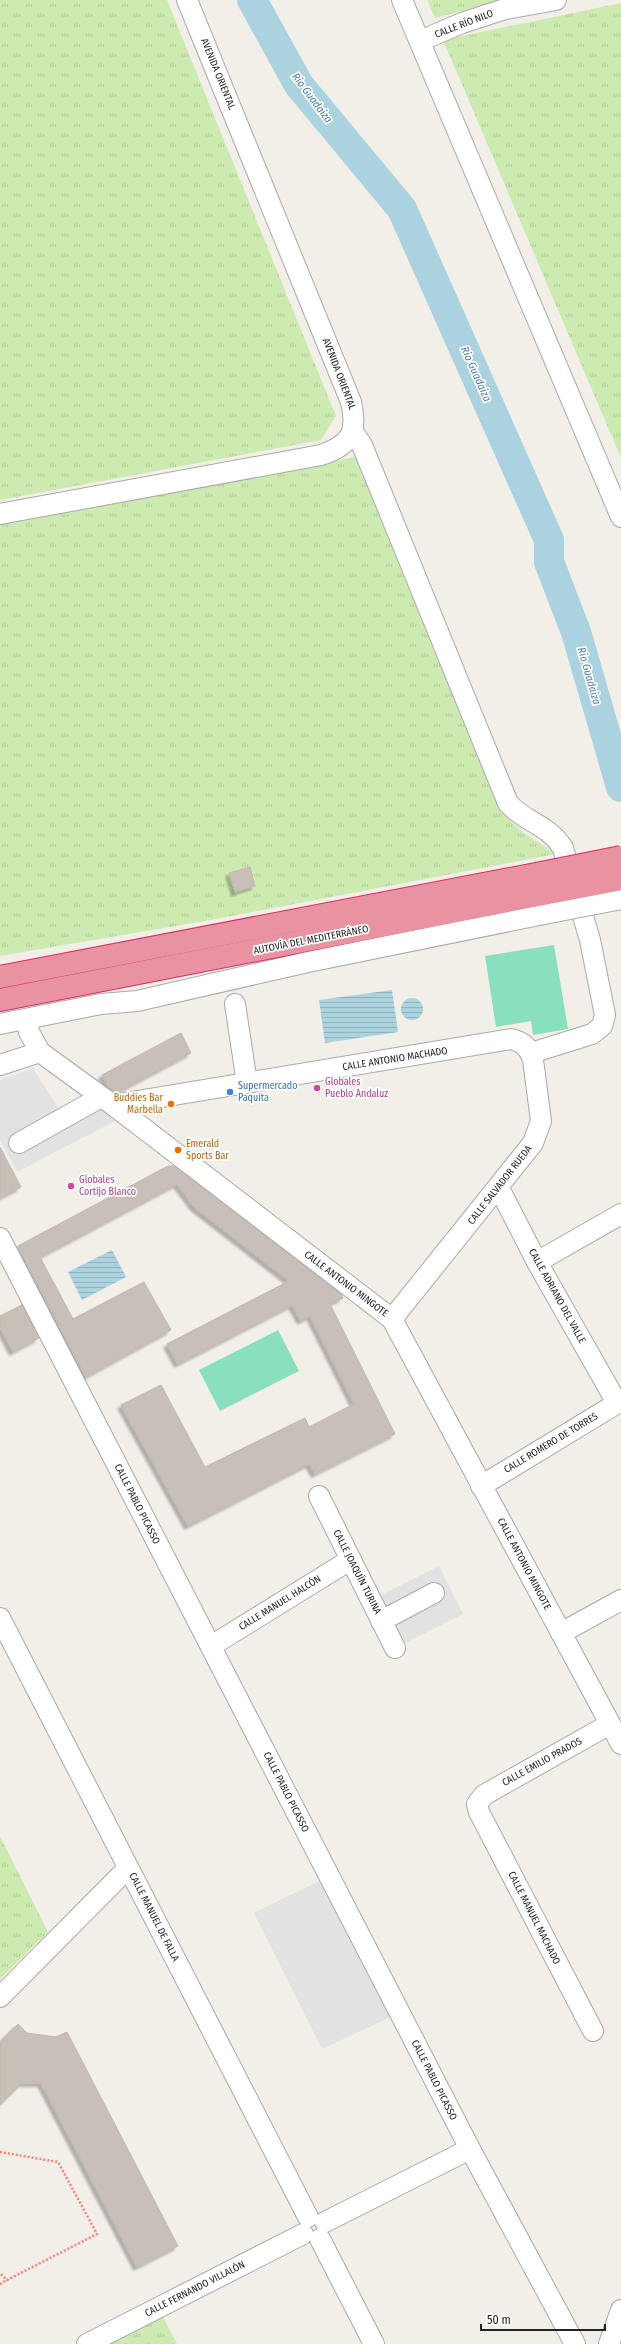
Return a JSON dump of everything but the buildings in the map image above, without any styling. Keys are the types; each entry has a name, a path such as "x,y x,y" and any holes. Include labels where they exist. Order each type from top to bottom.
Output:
{"highway":[{"path":"0,977 621,857"},
{"name":"AUTOVÍA DEL MEDITERRÁNEO","path":"0,1000 536,906 621,879"}],"street":[{"name":"AVENIDA ORIENTAL","path":"188,0 351,402 354,417 353,432"},
{"path":"402,0 621,517"},
{"name":"CALLE RÍO NILO","path":"420,41 462,23 505,9 556,0"},
{"path":"0,514 321,455 334,451 345,443 353,432 365,453 508,803 515,811 546,828 556,837 563,848 588,932 605,1015 602,1026 592,1034 531,1053"},
{"path":"0,1024 101,1004 136,1001 308,962 536,906 621,899"},
{"path":"234,1004 247,1083"},
{"name":"CALLE ANTONIO MINGOTE","path":"27,1019 29,1032 40,1052 107,1101 392,1319 621,1744"},
{"name":"CALLE ANTONIO MACHADO","path":"19,1143 107,1101 247,1083 511,1040 524,1044 531,1053"},
{"path":"0,1065 40,1052"},
{"name":"CALLE SALVADOR RUEDA","path":"392,1319 499,1188 533,1143 541,1121 531,1053"},
{"name":"CALLE ADRIANO DEL VALLE","path":"499,1188 537,1262 619,1402"},
{"path":"537,1262 621,1214"},
{"name":"CALLE PABLO PICASSO","path":"0,1238 470,2149 575,2344"},
{"name":"CALLE ROMERO DE TORRES","path":"481,1486 619,1402"},
{"name":"CALLE JOAQUÍN TURINA","path":"319,1496 395,1648"},
{"name":"CALLE MANUEL HALCÓN","path":"211,1646 350,1560"},
{"path":"381,1621 434,1593"},
{"path":"561,1633 621,1600"},
{"name":"CALLE MANUEL DE FALLA","path":"0,1618 374,2344"},
{"name":"CALLE EMILIO PRADOS","path":"477,1804 484,1795 610,1724"},
{"name":"CALLE MANUEL MACHADO","path":"477,1804 482,1818 593,2031"},
{"path":"0,1997 128,1868"},
{"name":"CALLE FERNANDO VILLALÓN","path":"87,2344 470,2149"},
{"path":"609,2344 621,2310"}],"path":[{"path":"0,2152 58,2162 97,2234 0,2284"},
{"path":"0,2273 7,2280"}],"green space":[{"path":"0,0 167,0 336,416 321,440 0,500"},
{"path":"427,0 505,0 435,18"},
{"path":"621,3 621,458 443,40"},
{"path":"355,457 499,809 521,831 556,854 205,921 0,956 0,524"},
{"path":"554,945 568,1029 533,1035 531,1021 496,1027 485,956"},
{"path":"278,1330 299,1371 220,1411 199,1370"},
{"path":"0,1836 48,1932 0,1979"},
{"path":"163,2317 177,2344 110,2344"}],"shaded area":[{"path":"33,1068 60,1111 84,1096 119,1119 17,1172 0,1140 0,1080"},
{"path":"439,1566 463,1614 401,1645 377,1597"},
{"path":"323,1879 393,2016 322,2049 254,1913"}],"water":[{"path":"392,990 398,1032 325,1043 319,1000"},
{"path":"408,998 416,998 423,1005 423,1013 416,1020 408,1020 401,1013 401,1005"},
{"path":"112,1250 126,1277 82,1300 68,1272"}],"waterway":[{"name":"Rio Guadaiza","path":"252,0 299,85 402,209 549,540 549,562 576,632 621,787"}],"place":[{"name":"Globales Pueblo Andaluz","path":"317,1088"},
{"name":"Supermercado Paquita","path":"230,1092"},
{"name":"Buddies Bar Marbella","path":"171,1104"},
{"name":"Emerald Sports Bar","path":"178,1150"},
{"name":"Globales Cortijo Blanco","path":"71,1186"}]}
